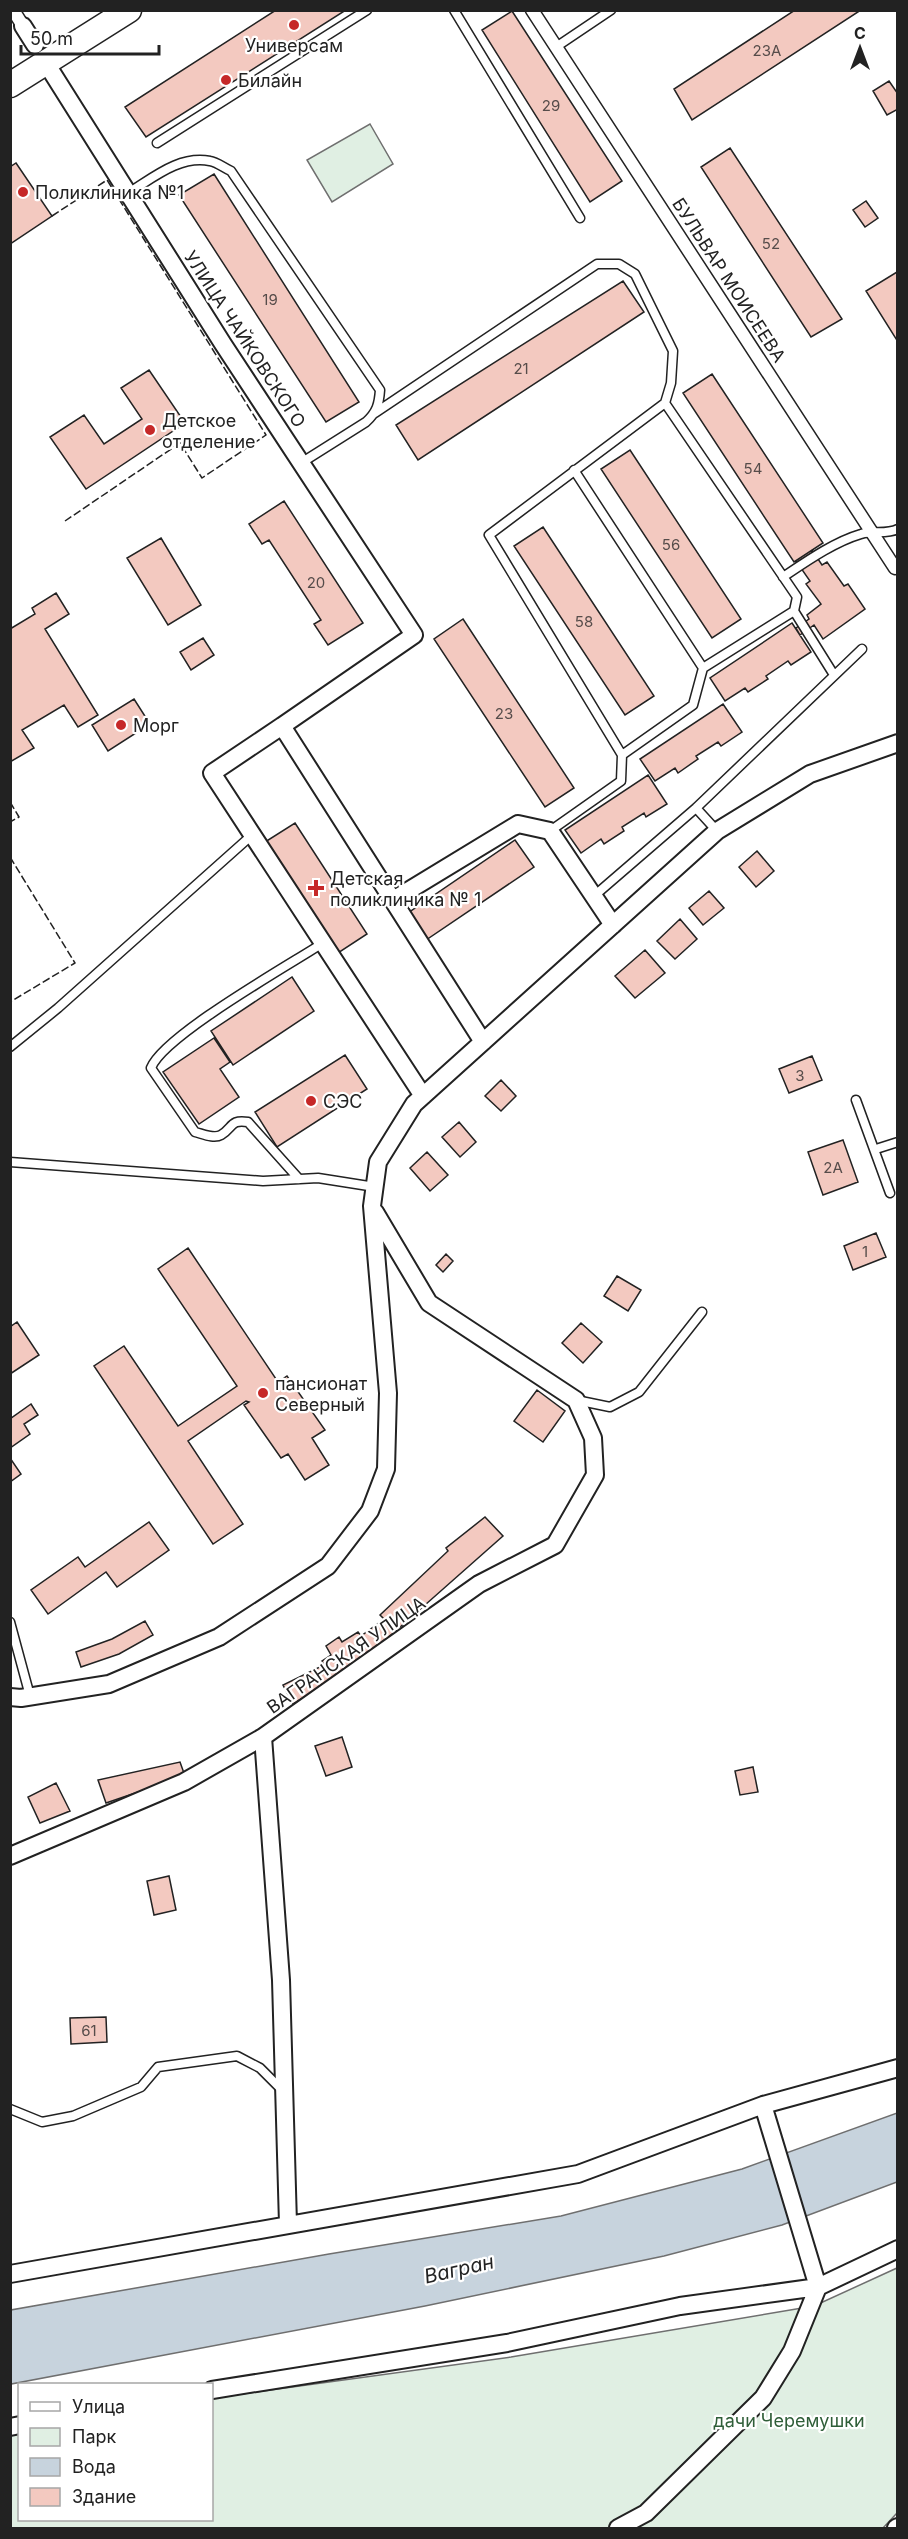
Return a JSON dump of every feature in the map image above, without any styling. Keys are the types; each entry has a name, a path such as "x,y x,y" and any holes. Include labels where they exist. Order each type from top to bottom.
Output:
{"main road":[{"path":"10,85 41,54 129,10"}],"street":[{"name":"УЛИЦА ЧАЙКОВСКОГО","path":"13,10 301,463 414,635 282,726"},
{"name":"БУЛЬВАР МОИСЕЕВА","path":"532,10 895,568"},
{"path":"423,1096 212,772 282,726 483,1042"},
{"path":"10,1697 109,1684 219,1637 328,1566 370,1511 387,1469 388,1393 372,1206 378,1162 414,1104 717,831 810,774 897,743"},
{"path":"393,900 518,824 550,831 613,925"},
{"path":"372,1206 429,1304 576,1400"},
{"name":"ВАГРАНСКАЯ УЛИЦА","path":"10,1856 184,1782 263,1737 479,1584 555,1545 595,1475 593,1437 576,1400"},
{"path":"263,1737 281,1980 288,2224"},
{"path":"10,2274 578,2174 764,2105 897,2068"},
{"path":"618,2529 646,2513 763,2398 792,2351 816,2281 764,2105"},
{"path":"213,2390 507,2343 680,2306 816,2281 897,2249"}],"lane":[{"path":"157,143 367,10"},
{"path":"454,10 580,218"},
{"path":"556,47 611,10"},
{"path":"132,199 174,165 190,160 212,161 231,171 380,390 379,404 375,413"},
{"path":"301,463 350,433 375,413 597,264 619,264 634,273 673,351 671,383 665,403 489,535 622,755 621,781 550,831"},
{"path":"665,403 797,597 794,611 834,675"},
{"path":"574,470 703,668"},
{"path":"783,577 851,537 870,531 891,532 897,529"},
{"path":"622,755 693,705 703,668 794,611"},
{"path":"594,896 696,808 861,649"},
{"path":"696,808 717,831"},
{"path":"10,1047 58,1008 252,834"},
{"path":"299,1179 248,1122 240,1121 231,1124 221,1135 212,1136 195,1132 151,1068 154,1059 178,1037 323,943"},
{"path":"856,1100 876,1149 890,1193"},
{"path":"876,1149 897,1142"},
{"path":"10,1162 263,1181 318,1178 375,1187"},
{"path":"576,1400 610,1407 639,1392 702,1312"},
{"path":"10,1622 30,1696"},
{"path":"10,2109 42,2121 73,2116 141,2087 158,2067 237,2056 260,2067 284,2092"}],"green space":[{"path":"370,124 393,164 332,202 307,160"},
{"name":"дачи Черемушки","path":"897,2268 897,2513 883,2528 11,2528 10,2435 18,2434 18,2521 213,2521 213,2398 511,2357 814,2306"}],"water":[{"name":"Вагран","path":"897,2113 897,2182 782,2225 664,2256 425,2306 11,2384 11,2310 561,2216 742,2169"}],"building":[{"path":"276,10 346,10 146,137 125,107"},
{"path":"795,10 861,10 692,120 674,89"},
{"path":"512,11 622,181 590,202 482,30"},
{"path":"889,81 898,94 898,111 887,115 873,91"},
{"path":"730,148 842,319 811,337 701,167"},
{"name":"Поликлиника №1","path":"16,163 52,216 10,244 10,167"},
{"path":"214,174 359,402 326,422 179,195"},
{"path":"866,201 878,218 865,227 853,210"},
{"path":"898,273 898,342 866,291"},
{"path":"623,281 644,312 418,460 396,425"},
{"name":"Детское отделение","path":"149,370 185,423 86,489 50,437 84,415 104,444 142,419 121,388"},
{"path":"712,374 823,543 794,562 683,393"},
{"path":"630,450 741,619 712,638 601,469"},
{"path":"284,501 363,623 328,645 314,624 321,620 269,540 262,544 249,524"},
{"path":"543,527 654,696 625,715 514,546"},
{"path":"161,538 201,605 168,625 127,558"},
{"path":"812,550 822,565 827,562 844,586 848,584 865,609 823,639 814,625 800,635 796,628 809,619 807,615 821,604 806,584 810,581 796,561"},
{"path":"56,593 69,614 45,629 98,715 78,727 64,705 22,730 34,748 10,762 10,629 35,614 32,608"},
{"path":"463,619 574,788 545,807 434,639"},
{"path":"792,623 811,652 791,665 788,661 766,676 768,679 748,692 745,688 725,701 710,678"},
{"path":"203,638 214,655 191,670 180,652"},
{"name":"Морг","path":"134,699 150,724 108,751 92,725"},
{"path":"723,704 742,732 721,746 718,742 696,756 698,759 678,773 675,768 655,781 640,759"},
{"path":"648,775 667,804 646,817 644,813 622,827 624,831 604,844 601,839 581,853 565,830"},
{"name":"Детская поликлиника № 1","path":"295,823 367,934 338,953 265,842"},
{"path":"515,840 534,867 426,940 408,913"},
{"path":"757,851 774,871 756,887 739,867"},
{"path":"709,891 724,908 703,925 689,908"},
{"path":"680,919 697,939 675,959 657,941"},
{"path":"645,950 665,973 635,998 615,976"},
{"path":"292,977 314,1011 233,1065 211,1031"},
{"path":"214,1038 230,1062 220,1069 239,1097 199,1124 163,1072"},
{"name":"СЭС","path":"345,1055 367,1089 277,1147 255,1112"},
{"path":"812,1056 822,1080 789,1093 779,1069"},
{"path":"501,1080 516,1096 501,1111 485,1096"},
{"path":"459,1122 476,1142 460,1157 442,1137"},
{"path":"843,1140 858,1182 823,1195 808,1152"},
{"path":"427,1152 448,1175 430,1191 410,1168"},
{"path":"876,1233 886,1257 853,1270 844,1246"},
{"name":"пансионат Северный","path":"188,1248 278,1382 287,1376 325,1430 312,1438 329,1465 305,1480 288,1454 281,1458 244,1405 249,1402 246,1401 188,1441 243,1524 213,1544 94,1366 124,1346 178,1426 237,1386 158,1269"},
{"path":"446,1254 453,1261 443,1272 436,1265"},
{"path":"617,1276 641,1290 628,1311 604,1296"},
{"path":"17,1322 39,1355 10,1374 10,1327"},
{"path":"581,1323 602,1342 583,1363 562,1343"},
{"path":"537,1390 565,1411 543,1442 514,1421"},
{"path":"31,1404 38,1415 24,1424 30,1434 10,1448 10,1419"},
{"path":"10,1458 21,1474 10,1482"},
{"path":"485,1517 503,1536 356,1666 293,1704 283,1685 324,1665 322,1661 331,1655 326,1646 339,1637 342,1642 358,1632 361,1636 384,1619 380,1615 448,1551 446,1548"},
{"path":"149,1522 169,1550 117,1587 106,1572 48,1614 31,1590 78,1557 85,1567"},
{"path":"145,1621 153,1635 119,1654 81,1667 76,1652 112,1639"},
{"path":"342,1737 352,1767 326,1776 315,1746"},
{"path":"180,1762 185,1776 106,1803 98,1780"},
{"path":"753,1767 758,1792 740,1795 735,1771"},
{"path":"56,1783 70,1811 40,1823 28,1797"},
{"path":"169,1876 176,1910 154,1915 147,1881"},
{"path":"106,2017 107,2042 71,2044 70,2018"}],"fence":[{"path":"52,216 107,180 266,435 202,478 180,443 65,521"},
{"path":"10,802 19,817 10,822"},
{"path":"10,857 75,963 10,1002"}],"place":[{"name":"Универсам","path":"294,25"},
{"name":"Билайн","path":"226,80"},
{"name":"Поликлиника №1","path":"23,192"},
{"name":"Детское отделение","path":"150,430"},
{"name":"Морг","path":"121,725"},
{"name":"Детская поликлиника № 1","path":"316,888"},
{"name":"СЭС","path":"311,1101"},
{"name":"пансионат Северный","path":"263,1393"}]}
